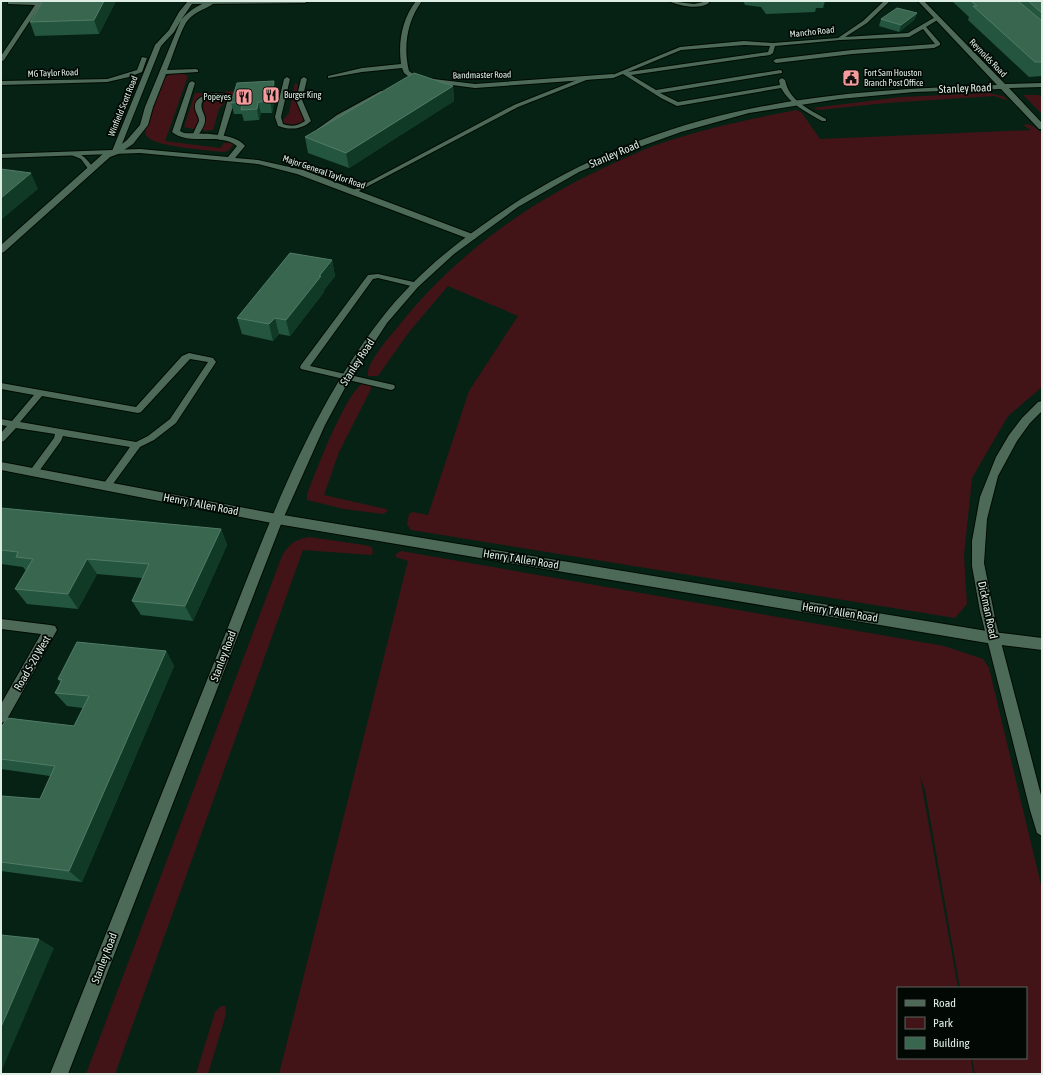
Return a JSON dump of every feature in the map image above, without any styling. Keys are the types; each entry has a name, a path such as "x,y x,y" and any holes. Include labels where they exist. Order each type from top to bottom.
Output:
{"street":[{"path":"190,2 305,1"},
{"path":"330,77 362,70 404,66 405,30 409,14 418,1"},
{"name":"Reynolds Road","path":"921,1 1042,127"},
{"name":"Winfield Scott Road","path":"1,250 107,155 115,152 158,45 172,31 182,12 190,2"},
{"path":"115,152 130,142 144,125 149,107 184,20 196,9 212,2"},
{"path":"107,80 127,76 140,71 149,51 158,45"},
{"name":"Bandmaster Road","path":"404,66 410,78 437,83 475,86 613,76"},
{"path":"164,72 196,71"},
{"path":"107,80 133,83 140,89"},
{"path":"192,83 176,132 195,136 231,139 239,143 241,146 231,158"},
{"name":"Stanley Road","path":"59,1074 277,519 320,426 341,385 384,321 415,285 451,252 515,205 576,170 628,148 678,130 749,111 855,95 914,90 1042,85"},
{"name":"Major General Taylor Road","path":"1,156 140,151 231,158 286,168 472,237"},
{"name":"Dickman Road","path":"1042,406 1014,436 998,462 986,492 980,526 978,564 986,610 1042,828"},
{"name":"Henry T Allen Road","path":"1,466 277,519 994,638 1042,644"},
{"name":"Road S-20 West","path":"1,624 50,630 1,717"}],"lane":[{"path":"672,1 698,5 704,5 706,3 705,1"},
{"name":"Mancho Road","path":"613,76 680,49 744,43 773,45 839,39 865,22 887,1"},
{"path":"10,3 39,2"},
{"path":"1,60 39,2"},
{"path":"839,39 909,35 937,18"},
{"path":"776,61 852,52 934,46 938,44 923,26"},
{"path":"770,53 773,45"},
{"path":"770,53 779,64 782,86 796,103 824,120"},
{"path":"613,76 770,53"},
{"path":"663,56 682,65"},
{"path":"655,92 780,72"},
{"path":"626,74 677,104 782,86"},
{"path":"286,79 278,118 280,125 285,127 294,127 300,126 308,121 299,100 304,78"},
{"path":"353,192 516,106 587,78"},
{"name":"MG Taylor Road","path":"1,83 107,80"},
{"path":"312,136 339,116 388,89"},
{"path":"195,136 202,122 198,109 200,102 206,97 224,94 231,98 231,103 220,138"},
{"path":"71,153 83,158 91,169"},
{"path":"391,387 304,366 370,278 378,276 415,285"},
{"path":"1,386 138,410 185,358 189,356 210,360 212,362 173,421 150,438 137,445 107,486"},
{"path":"1,439 40,393"},
{"path":"1,422 137,445"},
{"path":"34,472 58,439 60,432"}],"green space":[{"path":"172,74 184,74 188,76 165,141 220,148 224,143 231,143 233,145 228,151 222,152 176,146 158,142 147,136 145,131 165,77"},
{"path":"295,83 298,84 296,102 304,119 301,123 292,125 284,123 283,120 289,113"},
{"path":"237,91 235,98 228,93 223,92 201,97 195,109 199,120 196,128 193,129 184,127 195,93"},
{"path":"989,93 1003,96 1009,101 994,96 887,103 819,110 812,108 901,97"},
{"path":"1023,95 1039,95 1042,98 1042,114"},
{"path":"218,96 224,97 227,100 219,109 213,130 204,131 202,127 206,119 203,109 204,102 208,98"},
{"path":"797,110 802,113 820,139 1031,130 1023,125 1026,124 1034,126 1042,134 1042,387 1008,416 972,478 964,556 967,604 955,618 411,530 407,524 409,514 413,512 428,515 469,391 518,316 448,286 409,332 378,376 368,376 370,365 378,351 419,302 443,277 495,232 523,213 583,178 640,151 673,139 726,125"},
{"path":"362,384 369,384 371,389 339,452 324,495 386,509 388,511 383,514 344,509 307,500 307,495 339,418 355,391"},
{"path":"309,537 372,547 373,553 371,555 303,550 115,1074 86,1074 282,556 287,548 293,543 300,539"},
{"path":"401,551 944,646 983,659 989,668 1042,889 1042,1074 975,1074 972,1059 1027,1059 1027,987 960,987 925,790 920,776 958,987 897,987 897,1059 971,1059 973,1074 279,1074 408,561 396,557 396,554"},
{"path":"221,1006 225,1006 226,1014 208,1074 196,1074 215,1012"}],"building":[{"path":"43,1 104,1 94,20 30,22"},
{"path":"971,1 1018,1 1042,21 1042,62 1035,62 973,6 977,6"},
{"path":"1028,1 1042,1 1042,13"},
{"path":"897,8 917,13 901,25 881,19"},
{"path":"414,73 453,86 346,153 305,137"},
{"path":"274,81 270,101 258,102 257,109 241,110 243,102 231,103 237,83"},
{"path":"1,169 31,173 1,198"},
{"path":"290,253 332,260 286,320 275,318 269,324 237,318"},
{"path":"1,508 221,529 185,606 132,601 149,564 87,559 68,594 15,589 33,559 16,557 18,552 1,550"},
{"path":"77,642 166,651 69,871 1,862 1,797 40,799 55,766 1,759 1,728 7,718 74,726 89,696 55,693 62,680 58,679"},
{"path":"1,935 39,939 1,1027"}],"place":[{"name":"Fort Sam Houston Branch Post Office","path":"851,78"},
{"name":"Burger King","path":"271,95"},
{"name":"Popeyes","path":"244,97"}]}
